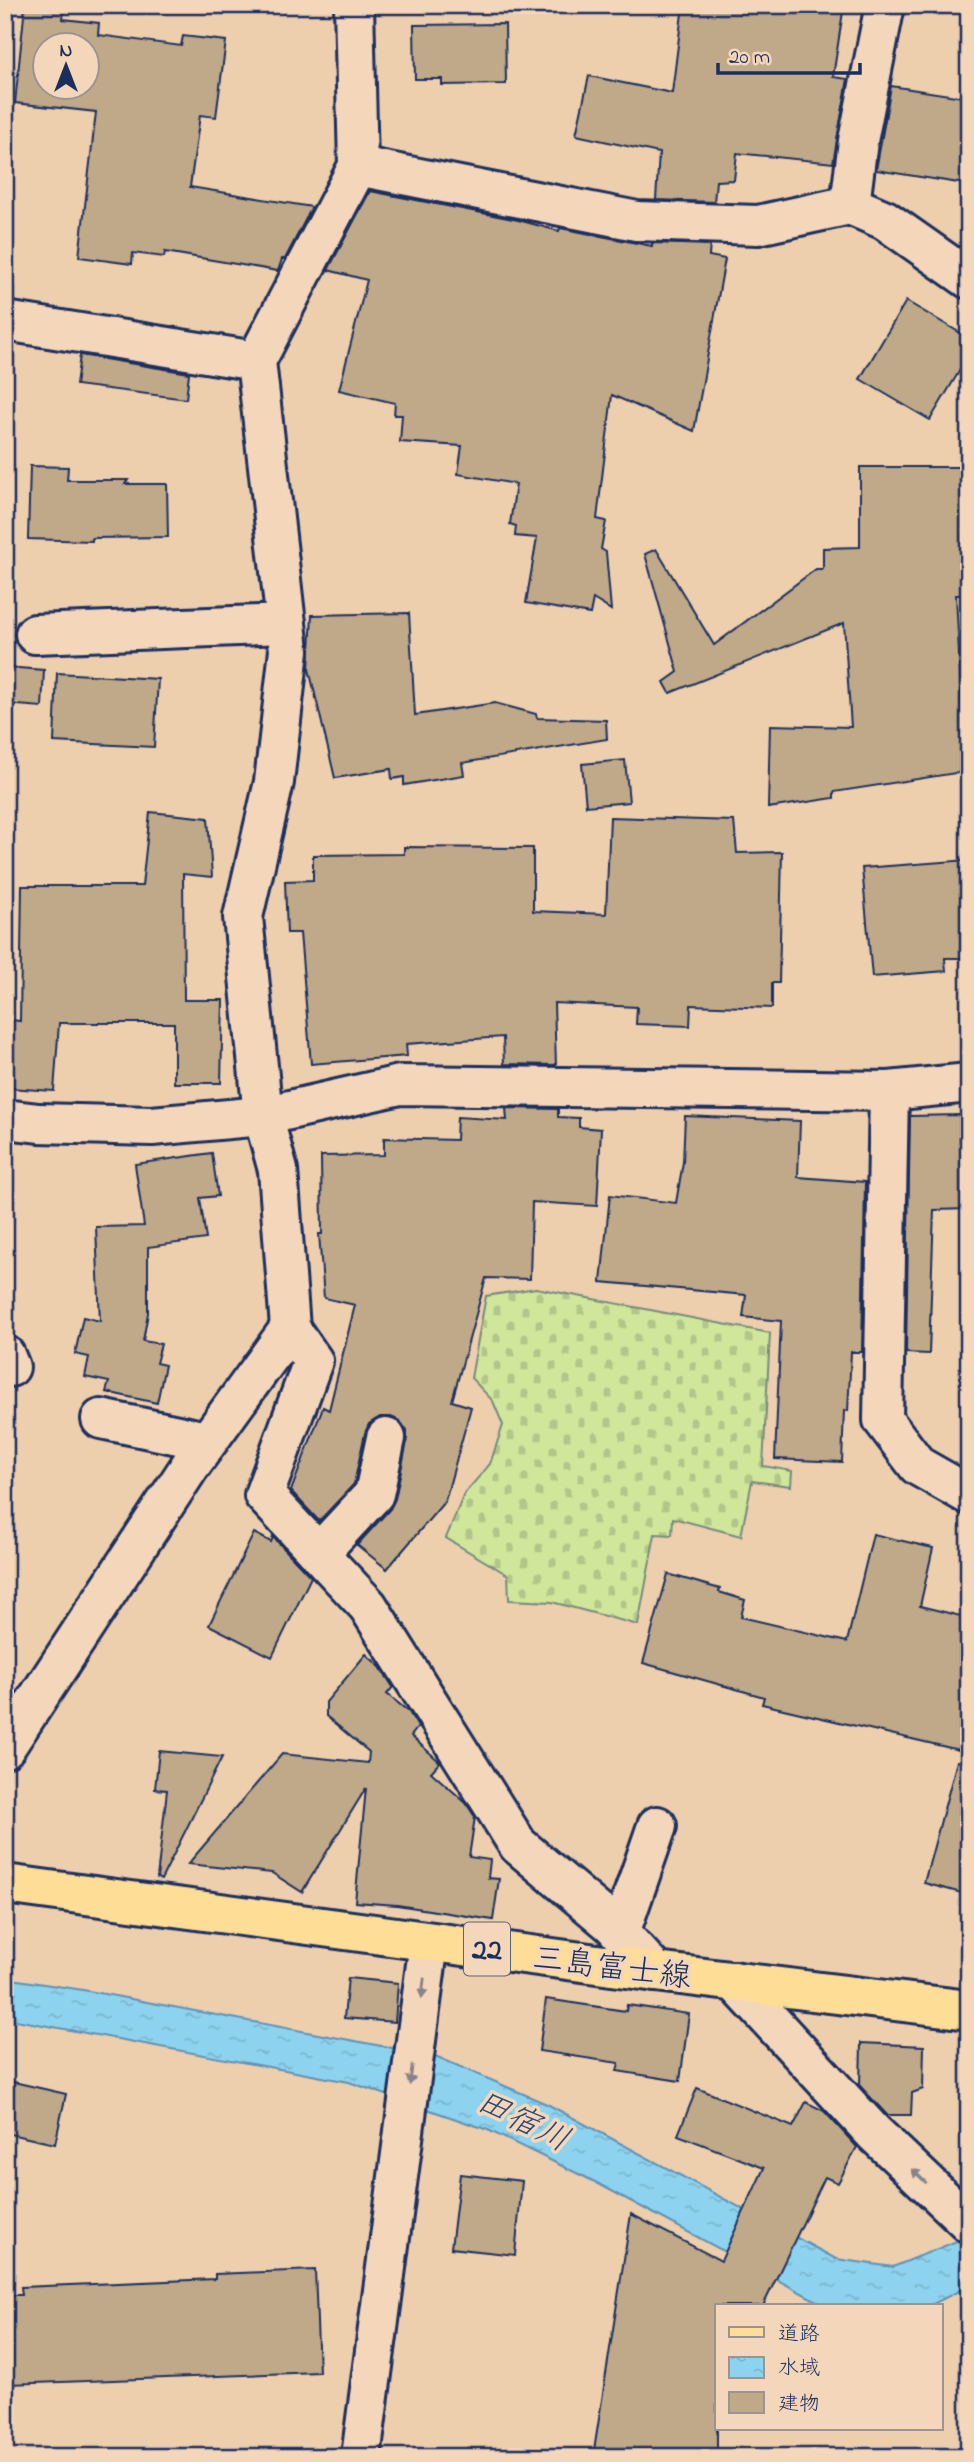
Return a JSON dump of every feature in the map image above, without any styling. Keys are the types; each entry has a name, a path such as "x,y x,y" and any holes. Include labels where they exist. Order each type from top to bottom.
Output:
{"main road":[{"name":"三島富士線","path":"5,1884 656,1972 969,2010"}],"street":[{"path":"354,5 358,166 256,361 289,650 274,782 243,917 263,1116 278,1170 290,1328 313,1361 264,1495 368,1606 518,1845 620,1933 656,1972"},
{"path":"850,205 858,141 885,5"},
{"path":"358,166 638,221 758,225 850,205 885,220 969,279"},
{"path":"5,321 256,361"},
{"path":"35,634 286,624"},
{"path":"5,1119 39,1124 152,1126 263,1116 400,1085 889,1091 969,1083"},
{"path":"889,1091 883,1420 918,1466 969,1495"},
{"path":"5,1748 207,1441 290,1328"},
{"path":"101,1419 207,1441"},
{"path":"319,1553 374,1494 386,1438"},
{"path":"620,1933 657,1826"},
{"path":"362,2457 429,1941"},
{"path":"734,1981 874,2133 969,2223"}],"green space":[{"path":"536,1288 770,1333 763,1466 792,1471 791,1486 752,1481 741,1536 673,1518 672,1535 655,1534 638,1625 552,1602 509,1600 508,1575 446,1538 464,1494 490,1464 503,1425 493,1401 471,1378 486,1296"}],"water":[{"name":"田宿川","path":"5,1978 83,1990 435,2056 549,2105 836,2259 893,2267 969,2236 969,2286 933,2304 822,2304 595,2182 488,2130 349,2082 5,2018"}],"building":[{"path":"683,5 844,5 833,77 848,79 833,163 737,153 734,180 716,181 714,202 656,200 659,153 576,135 589,76 672,93"},
{"path":"25,6 64,10 63,19 99,23 98,32 32,32 32,102 102,102 102,36 181,46 183,36 226,41 216,117 200,115 190,187 312,207 278,271 165,252 164,257 133,253 132,264 79,257 96,112 15,103"},
{"path":"505,24 506,84 442,85 442,79 415,79 414,25"},
{"path":"891,86 969,98 969,156 965,184 876,170"},
{"path":"370,191 518,220 559,231 560,228 652,246 652,243 710,245 709,256 725,259 694,431 612,395 597,519 606,521 601,549 606,552 611,610 593,599 590,614 526,603 537,538 515,536 516,526 510,524 516,484 458,474 462,446 400,442 402,415 394,415 395,403 339,390 367,280 328,270"},
{"path":"906,301 969,338 969,355 930,420 860,379"},
{"path":"80,355 189,373 186,399 76,385"},
{"path":"30,466 68,467 67,480 128,480 125,484 167,484 168,537 92,538 92,541 28,539"},
{"path":"860,467 969,467 969,595 956,595 962,713 969,712 969,771 834,792 834,798 768,808 770,725 851,727 844,623 670,693 664,682 678,672 645,554 656,549 714,645 816,569 823,569 823,548 860,547"},
{"path":"409,613 415,715 495,703 536,714 537,718 606,720 607,739 462,763 464,775 404,785 404,777 392,779 391,769 335,778 309,669 312,615"},
{"path":"5,667 44,670 42,707 5,704"},
{"path":"57,673 158,679 154,747 54,742"},
{"path":"625,760 629,802 586,806 582,764"},
{"path":"150,812 208,818 212,877 183,874 184,1000 223,1000 221,1083 174,1083 174,1023 59,1023 54,1091 8,1088 12,1020 20,1021 22,886 142,886"},
{"path":"610,817 734,821 737,853 782,852 779,983 772,983 772,1008 691,1005 690,1026 636,1024 637,1007 554,1003 556,1065 504,1064 503,1037 406,1044 407,1056 311,1064 300,933 287,933 285,881 313,880 313,855 404,854 404,847 533,848 533,911 606,914"},
{"path":"969,860 969,958 945,958 946,971 872,977 862,868"},
{"path":"506,1108 558,1109 558,1117 579,1118 579,1127 601,1129 597,1206 532,1202 530,1279 486,1278 452,1401 471,1407 445,1501 387,1569 357,1545 390,1509 395,1499 407,1442 407,1431 400,1421 391,1417 380,1417 369,1424 354,1484 319,1521 291,1491 323,1407 329,1410 355,1305 324,1298 319,1234 322,1234 321,1156 384,1155 384,1138 456,1140 457,1117 507,1120"},
{"path":"960,1115 960,1142 969,1142 969,1209 934,1210 929,1354 906,1353 910,1116"},
{"path":"685,1116 800,1121 798,1177 865,1182 862,1352 851,1352 848,1411 844,1410 842,1462 775,1459 781,1321 743,1317 746,1295 601,1282 610,1195 676,1203 683,1162"},
{"path":"212,1153 218,1196 200,1198 206,1239 148,1247 148,1313 143,1341 161,1344 156,1363 165,1365 157,1403 106,1392 109,1382 85,1377 89,1357 75,1354 83,1317 100,1321 96,1227 144,1226 135,1164"},
{"path":"254,1533 271,1542 273,1537 311,1577 272,1657 209,1625"},
{"path":"873,1534 933,1548 920,1606 969,1618 969,1710 959,1750 762,1704 764,1697 643,1663 668,1574 720,1589 719,1592 745,1600 741,1617 847,1642"},
{"path":"366,1654 380,1667 393,1687 387,1694 409,1712 418,1727 411,1736 440,1762 431,1772 466,1803 475,1817 469,1857 490,1860 488,1878 499,1879 493,1920 397,1905 355,1902 366,1788 302,1892 272,1873 188,1864 282,1754 368,1763 369,1752 326,1716 326,1702"},
{"path":"159,1751 222,1757 161,1880 157,1878 167,1790 155,1789"},
{"path":"957,1761 969,1762 969,1895 924,1883"},
{"path":"348,1978 398,1983 395,2022 344,2018"},
{"path":"546,1999 626,2011 627,2005 689,2014 680,2081 617,2071 619,2063 539,2051"},
{"path":"861,2043 924,2046 923,2089 912,2093 911,2115 887,2115 860,2086"},
{"path":"5,2080 66,2094 55,2144 5,2133"},
{"path":"697,2088 793,2127 806,2102 824,2111 857,2147 838,2183 825,2177 764,2304 715,2304 717,2457 593,2457 631,2214 721,2261 764,2168 678,2135"},
{"path":"460,2174 522,2181 515,2255 451,2248"},
{"path":"315,2270 319,2372 9,2384 6,2295 22,2295 21,2287 215,2279 215,2274"}]}
